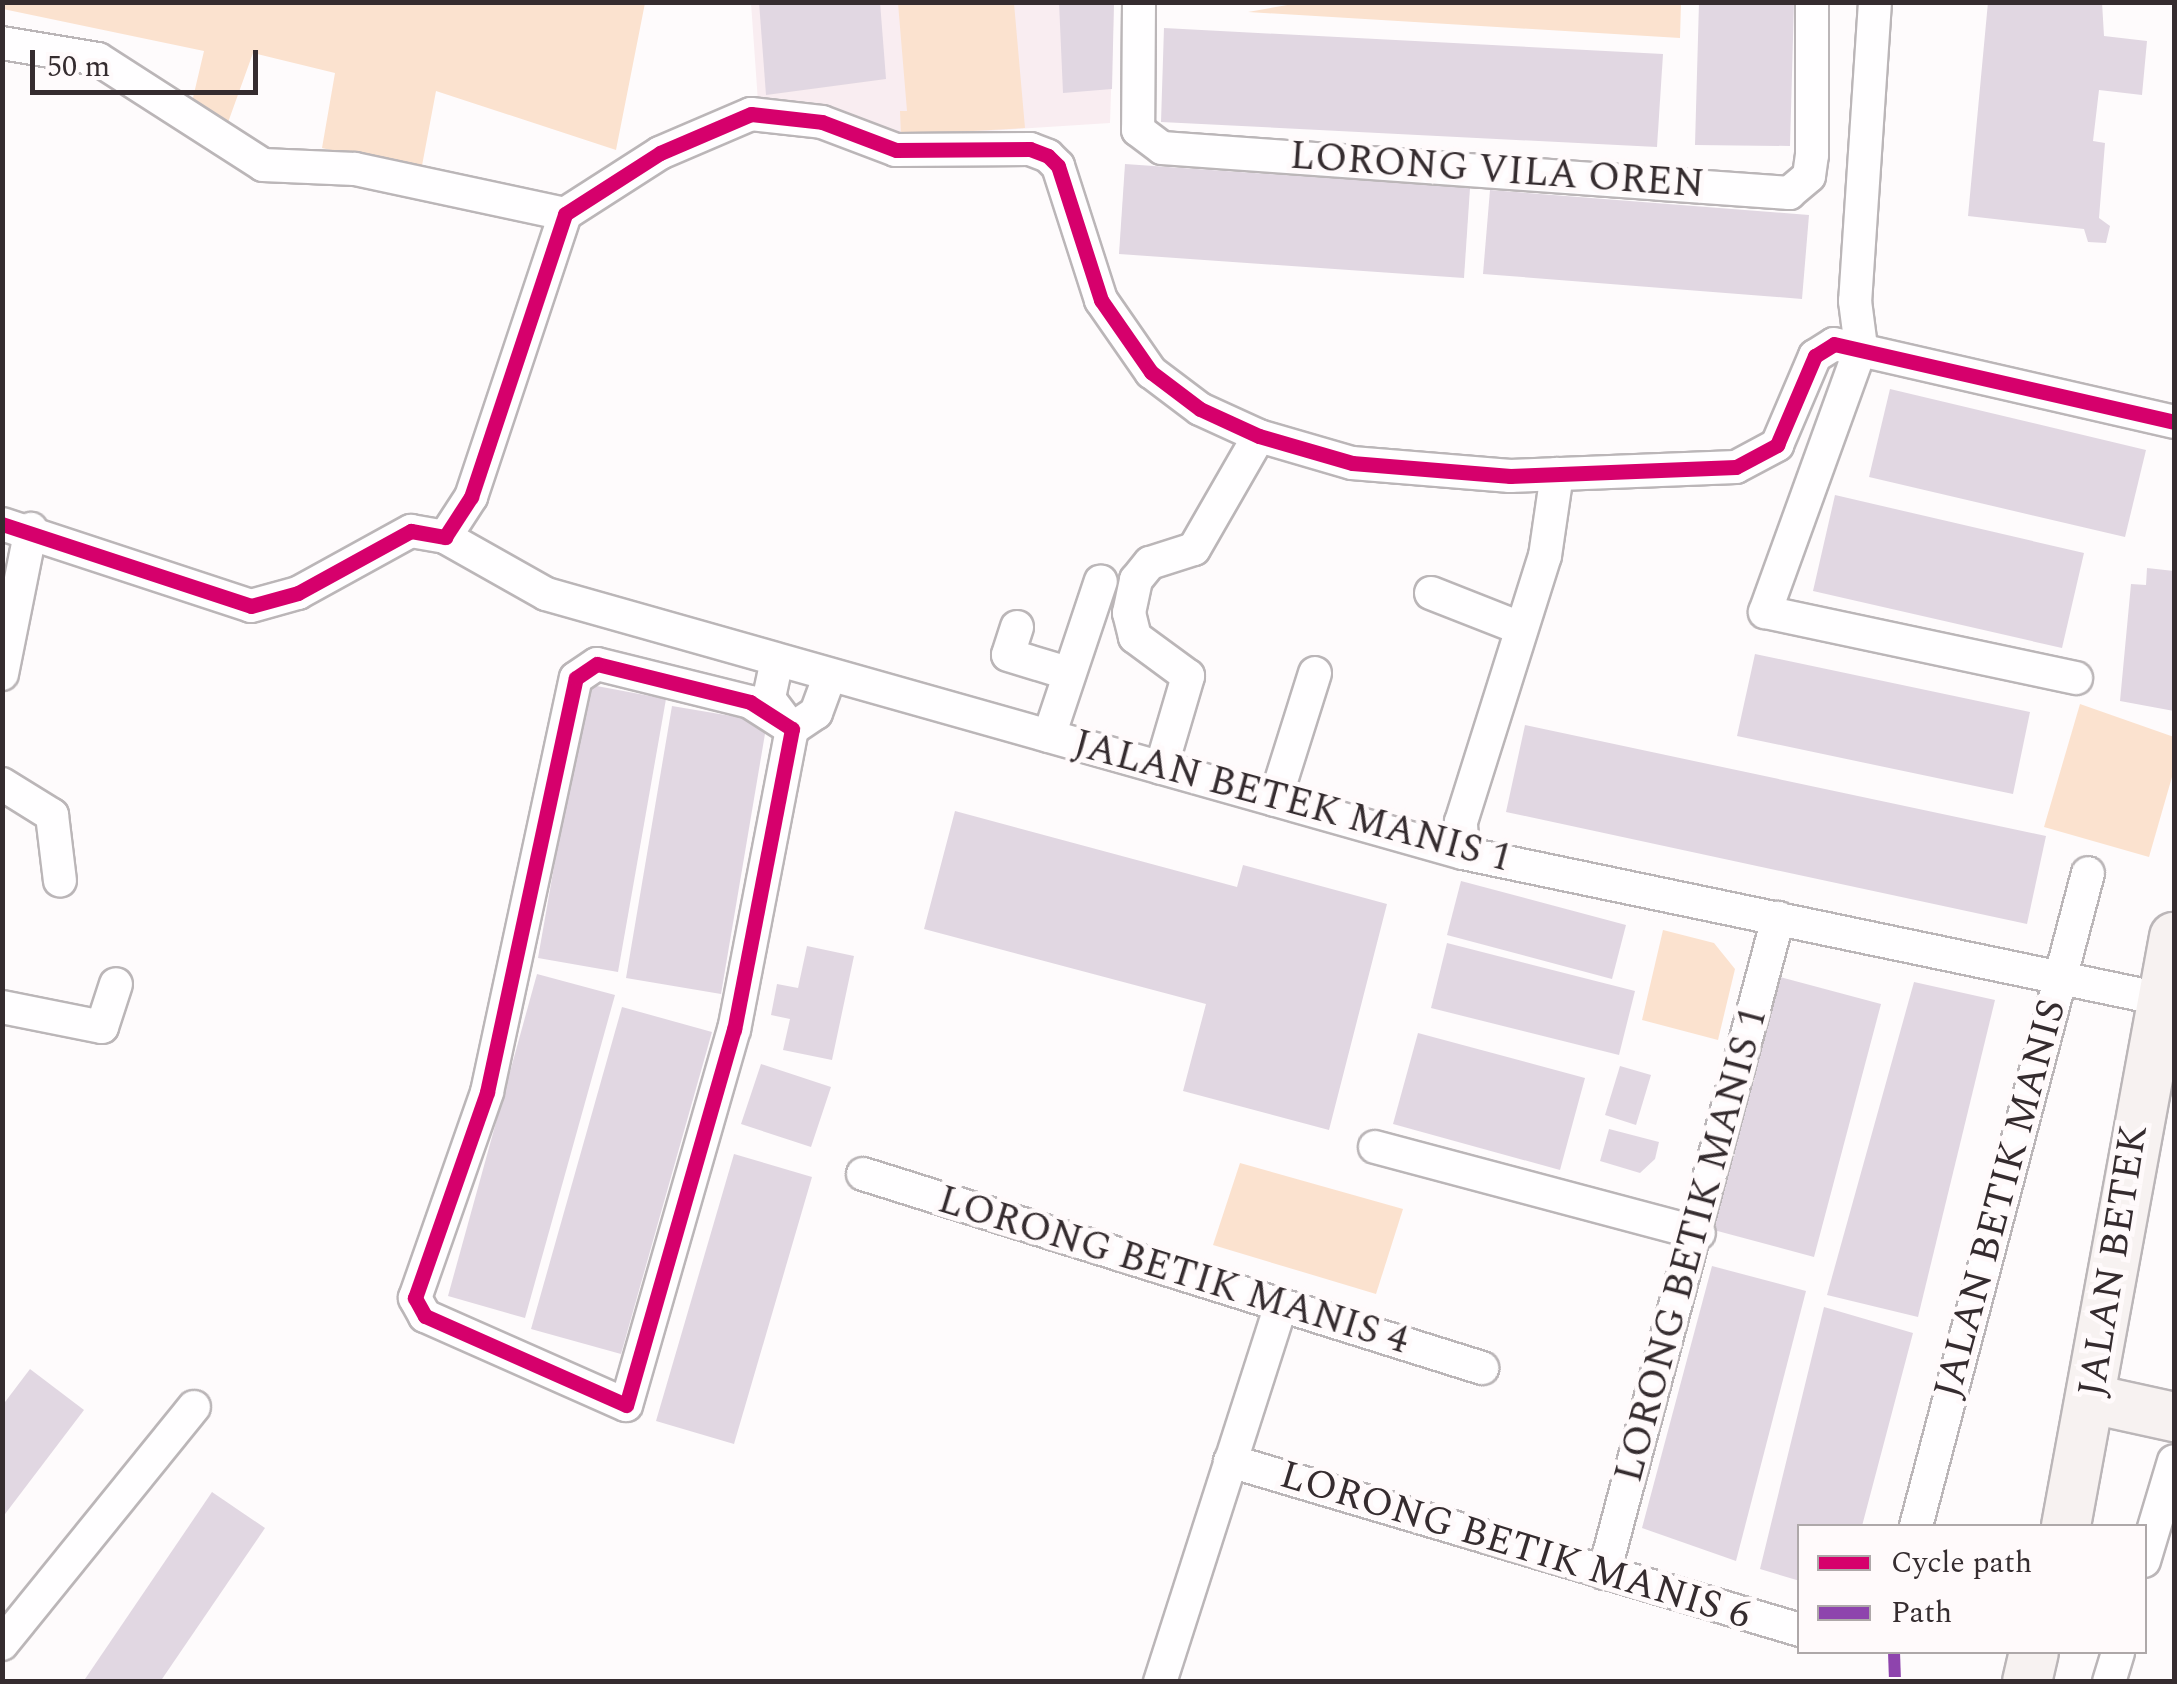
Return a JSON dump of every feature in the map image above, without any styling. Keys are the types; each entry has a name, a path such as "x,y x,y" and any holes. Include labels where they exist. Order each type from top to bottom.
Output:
{"street":[{"name":"LORONG VILA OREN","path":"1140,2 1138,130 1162,148 1789,193 1802,186 1811,166 1812,2"},
{"path":"1875,2 1854,301 1861,347 1765,612 2076,678"},
{"path":"2,43 98,59 263,164 355,169 565,214"},
{"path":"2,674 16,527 252,606 298,593 411,530 445,536 472,498 565,214 660,153 752,114 822,122 896,150 1030,149 1058,166 1085,264 1151,372 1200,409 1259,436 1352,462 1448,476 1557,474 1761,459 1788,426 1815,356 1834,344 1861,347 2174,422"},
{"path":"1162,768 1188,676 1135,638 1129,612 1136,580 1150,563 1194,549 1259,436"},
{"path":"1463,853 1461,822 1546,556 1557,474"},
{"name":"JALAN BETEK MANIS 1","path":"445,536 546,594 1463,853 2161,1000"},
{"path":"1048,736 1064,672 1101,581"},
{"path":"1432,593 1520,628"},
{"path":"1017,627 1008,655 1064,672"},
{"path":"777,660 769,699 792,729"},
{"path":"792,729 750,702 597,664 576,678 488,1092 415,1298 425,1316 626,1405 734,1029 792,729 816,713 830,675"},
{"path":"1276,800 1315,672"},
{"path":"2,784 52,815 60,882"},
{"name":"JALAN BETIK MANIS","path":"1917,1524 2088,872"},
{"name":"LORONG BETIK MANIS 1","path":"1604,1572 1700,1233 1778,918"},
{"name":"JALAN BETEK","path":"2066,1524 2174,937"},
{"path":"2,1007 102,1027 116,984"},
{"path":"1375,1147 1700,1233"},
{"name":"LORONG BETIK MANIS 4","path":"863,1174 1482,1368"},
{"path":"1160,1682 1281,1304"},
{"path":"2092,1399 2174,1417"},
{"path":"2,1644 194,1408"},
{"name":"LORONG BETIK MANIS 6","path":"1230,1461 1797,1629"},
{"path":"2147,1552 2171,1481"},
{"path":"2027,1682 2034,1654"},
{"path":"2109,1682 2117,1654"}],"shaded area":[{"path":"3,2 645,3 616,150 436,91 421,171 322,148 335,73 253,53 226,128 192,102 204,51 3,9"},
{"path":"751,3 1114,3 1110,123 879,138 811,102 758,102"},
{"path":"898,3 1014,3 1025,128 901,135 900,111 907,111"},
{"path":"1299,3 1681,3 1680,38 1248,12"},
{"path":"2080,704 2174,737 2174,770 2149,857 2044,827"},
{"path":"1663,930 1714,943 1735,969 1718,1040 1642,1020"},
{"path":"1240,1163 1403,1209 1376,1294 1213,1245"}],"building":[{"path":"759,2 880,2 886,79 766,95"},
{"path":"1059,2 1114,2 1112,89 1063,93"},
{"path":"1699,2 1794,2 1790,146 1695,145"},
{"path":"1988,2 2102,2 2104,36 2147,41 2142,95 2099,90 2093,141 2105,143 2099,218 2110,226 2106,243 2088,242 2084,229 1968,216"},
{"path":"1164,28 1663,54 1657,147 1161,122"},
{"path":"1125,164 1470,188 1464,278 1119,254"},
{"path":"1490,190 1809,215 1802,299 1483,274"},
{"path":"1890,389 2146,450 2125,537 1869,477"},
{"path":"1835,495 2084,553 2062,648 1813,591"},
{"path":"2147,568 2174,571 2174,711 2120,701 2131,584 2146,585"},
{"path":"1755,654 2030,712 2013,794 1737,736"},
{"path":"586,684 666,699 618,972 538,958"},
{"path":"672,706 767,722 721,994 626,978"},
{"path":"1525,725 2046,836 2027,924 1506,812"},
{"path":"955,811 1237,887 1243,865 1387,904 1329,1130 1183,1091 1206,1004 924,929"},
{"path":"1461,881 1626,925 1612,979 1447,935"},
{"path":"1447,943 1635,991 1619,1055 1431,1008"},
{"path":"807,946 854,956 832,1060 783,1050 790,1019 771,1015 777,984 798,988"},
{"path":"537,974 615,995 525,1318 448,1296"},
{"path":"1780,977 1881,1004 1814,1257 1710,1229"},
{"path":"1914,982 1995,1000 1918,1317 1827,1295"},
{"path":"622,1007 712,1032 621,1354 531,1329"},
{"path":"1418,1033 1585,1078 1560,1170 1393,1124"},
{"path":"761,1064 831,1087 811,1147 741,1124"},
{"path":"1620,1066 1651,1075 1636,1125 1605,1115"},
{"path":"1609,1129 1659,1142 1655,1159 1640,1173 1600,1161"},
{"path":"734,1154 812,1177 734,1444 656,1421"},
{"path":"1712,1266 1806,1291 1736,1561 1642,1528"},
{"path":"1824,1307 1913,1333 1863,1524 1797,1524 1797,1580 1760,1569"},
{"path":"30,1369 84,1410 2,1518 2,1406"},
{"path":"212,1492 265,1528 160,1682 83,1682"}],"marked path":[{"path":"1894,1654 1895,1682"}],"cycle path":[{"path":"2,524 251,606 298,593 411,531 445,537 471,497 565,214 660,153 751,114 822,122 896,150 1030,149 1048,156 1058,166 1101,300 1151,372 1200,409 1259,436 1352,463 1510,476 1736,467 1777,445 1815,356 1834,344 2174,422"},
{"path":"597,664 750,702 792,729 734,1029 626,1405 425,1316 415,1298 487,1092 576,678 597,664"}]}
